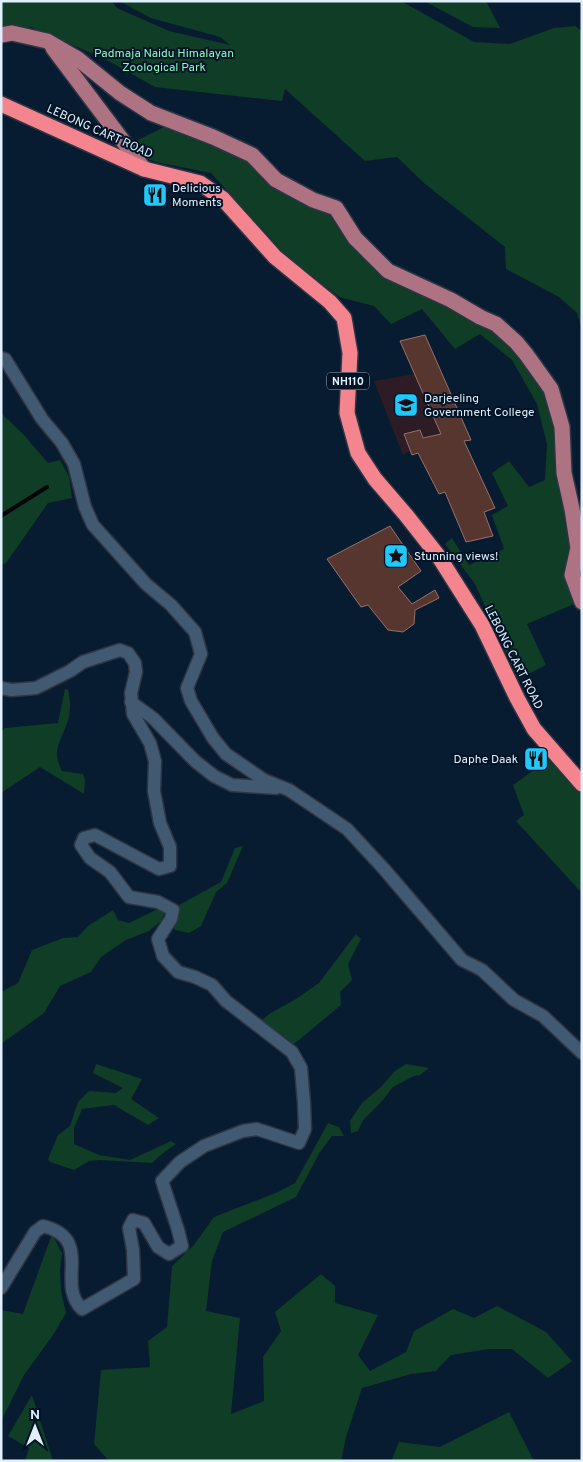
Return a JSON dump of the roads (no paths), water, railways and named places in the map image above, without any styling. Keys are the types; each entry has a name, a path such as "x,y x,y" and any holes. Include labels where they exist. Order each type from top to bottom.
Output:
{"highway":[{"name":"LEBONG CART ROAD","path":"1,104 144,169 200,183 223,199 276,257 330,302 344,318 350,353 347,413 358,454 376,480 440,557 482,625 534,729 582,784"}],"main road":[{"path":"1,35 12,33 47,41 78,60 151,113 213,137 252,155 276,180 313,200 336,208 355,238 388,271 451,300 496,324 516,342 551,389 562,427 564,473 578,548 572,575 582,602"},
{"path":"47,41 144,169"}],"street":[{"path":"1,358 5,360 42,419 62,443 74,464 85,507 93,525 146,584 171,605 195,632 201,654 187,688 191,701 213,738 226,754 264,780 289,790 347,829 462,960 482,970 514,1000 542,1016 582,1053"},
{"path":"1,688 12,690 36,688 70,671 83,662 120,650 128,653 135,663 136,672 131,693 133,714 150,744 155,761 154,791 160,823 170,847 170,866 158,868 95,835 84,838 80,844 90,858 110,872 129,897 158,902 173,910 171,919 158,939 163,956 178,972 212,985 226,1001 292,1052 300,1068 305,1129 299,1143 257,1129 243,1131 204,1146 180,1162 162,1181 182,1246 170,1254 158,1247 144,1223 133,1220 129,1228 133,1250 134,1279 82,1309 75,1302 72,1283 72,1252 64,1236 55,1229 43,1226 35,1232 1,1288"},
{"path":"131,702 153,718 194,761 214,776 232,785 289,790"}],"waterway":[{"path":"1,516 47,487"}],"place":[{"name":"Delicious Moments","path":"155,195"},
{"name":"Darjeeling Government College","path":"406,405"},
{"name":"Stunning views!","path":"396,556"},
{"name":"Daphe Daak","path":"536,759"}],"park label":[{"name":"Padmaja Naidu Himalayan Zoological Park","path":"164,60"}]}
